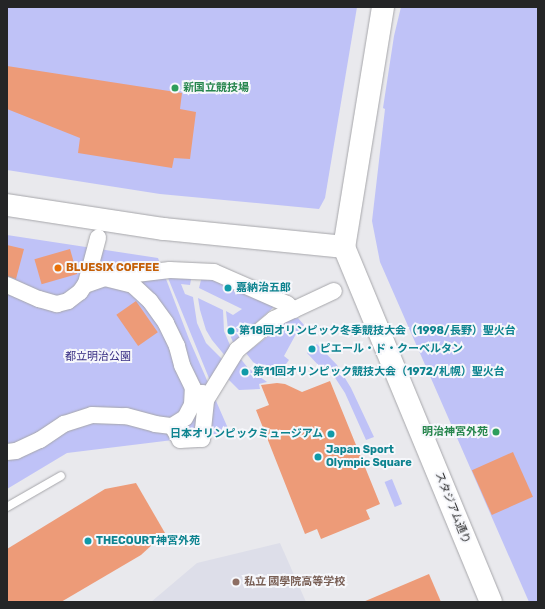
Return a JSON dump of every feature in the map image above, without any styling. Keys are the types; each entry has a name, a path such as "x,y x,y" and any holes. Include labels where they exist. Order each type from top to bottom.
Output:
{"street":[{"path":"7,205 164,229 344,247 384,7"},
{"path":"7,285 39,299 57,304 68,301 80,292 85,285 98,238"},
{"name":"スタジアム通り","path":"344,247 491,602"},
{"path":"85,285 106,278 170,270 214,272 287,304 294,310"},
{"path":"106,278 133,285 150,301 166,323 174,340 182,365 193,388 199,396 202,438 180,440 172,426"},
{"path":"7,452 16,451 40,440 64,424 92,415 126,416 155,424 172,426 185,418 192,405 237,350 274,319 334,291"}],"lane":[{"path":"7,506 61,476"}],"shaded area":[{"name":"私立 國學院高等学校","path":"280,543 306,602 151,602 197,563"}],"green space":[{"name":"新国立競技場","path":"7,7 357,7 325,198 319,209 160,194 7,170"},
{"name":"明治神宮外苑","path":"401,7 538,7 538,602 529,602 380,262 372,221 385,109 383,108 394,36"},
{"name":"都立明治公園","path":"7,235 158,258 189,339 230,433 67,453 7,489"},
{"path":"166,273 192,274 190,285 181,284 185,294 193,297 197,323 206,343 224,361 213,388"},
{"path":"202,276 275,306 256,323 235,347 228,330 226,311 233,315 242,309 199,288"},
{"path":"198,298 223,310 224,331 232,350 226,357 206,330"},
{"path":"298,318 304,325 296,334 284,356 289,360 283,368 278,365 272,375 253,362 246,353 267,337 261,333 289,319"},
{"path":"317,344 337,365 351,388 374,437 366,440 345,393 330,370 321,368 307,353"},
{"path":"240,358 248,368 267,382 259,384 260,389 239,390 228,379"},
{"path":"392,479 402,504 395,507 385,482"}],"building":[{"path":"7,66 182,93 180,109 196,112 190,159 174,158 172,168 78,153 80,138 7,109"},
{"path":"7,245 24,249 16,279 7,276"},
{"path":"70,249 77,274 42,284 34,259"},
{"path":"136,301 158,332 138,346 116,315"},
{"name":"Japan Sport Olympic Square","path":"330,381 380,504 366,510 370,519 321,539 317,529 305,534 256,410 269,405 261,385 277,383 285,384 302,392"},
{"path":"513,452 533,497 492,515 472,470"},
{"name":"THECOURT神宮外苑","path":"136,483 165,533 141,555 61,602 7,602 7,549 105,489"},
{"path":"429,574 441,602 363,602"}],"place":[{"name":"新国立競技場","path":"175,88"},
{"name":"BLUESIX COFFEE","path":"58,268"},
{"name":"嘉納治五郎","path":"228,288"},
{"name":"第18回オリンピック冬季競技大会（1998/長野）聖火台","path":"231,331"},
{"name":"ピエール・ド・クーベルタン","path":"312,349"},
{"name":"第11回オリンピック競技大会（1972/札幌）聖火台","path":"245,372"},
{"name":"明治神宮外苑","path":"496,432"},
{"name":"日本オリンピックミュージアム","path":"331,434"},
{"name":"Japan Sport Olympic Square","path":"318,457"},
{"name":"THECOURT神宮外苑","path":"88,541"},
{"name":"私立 國學院高等学校","path":"236,582"}]}
